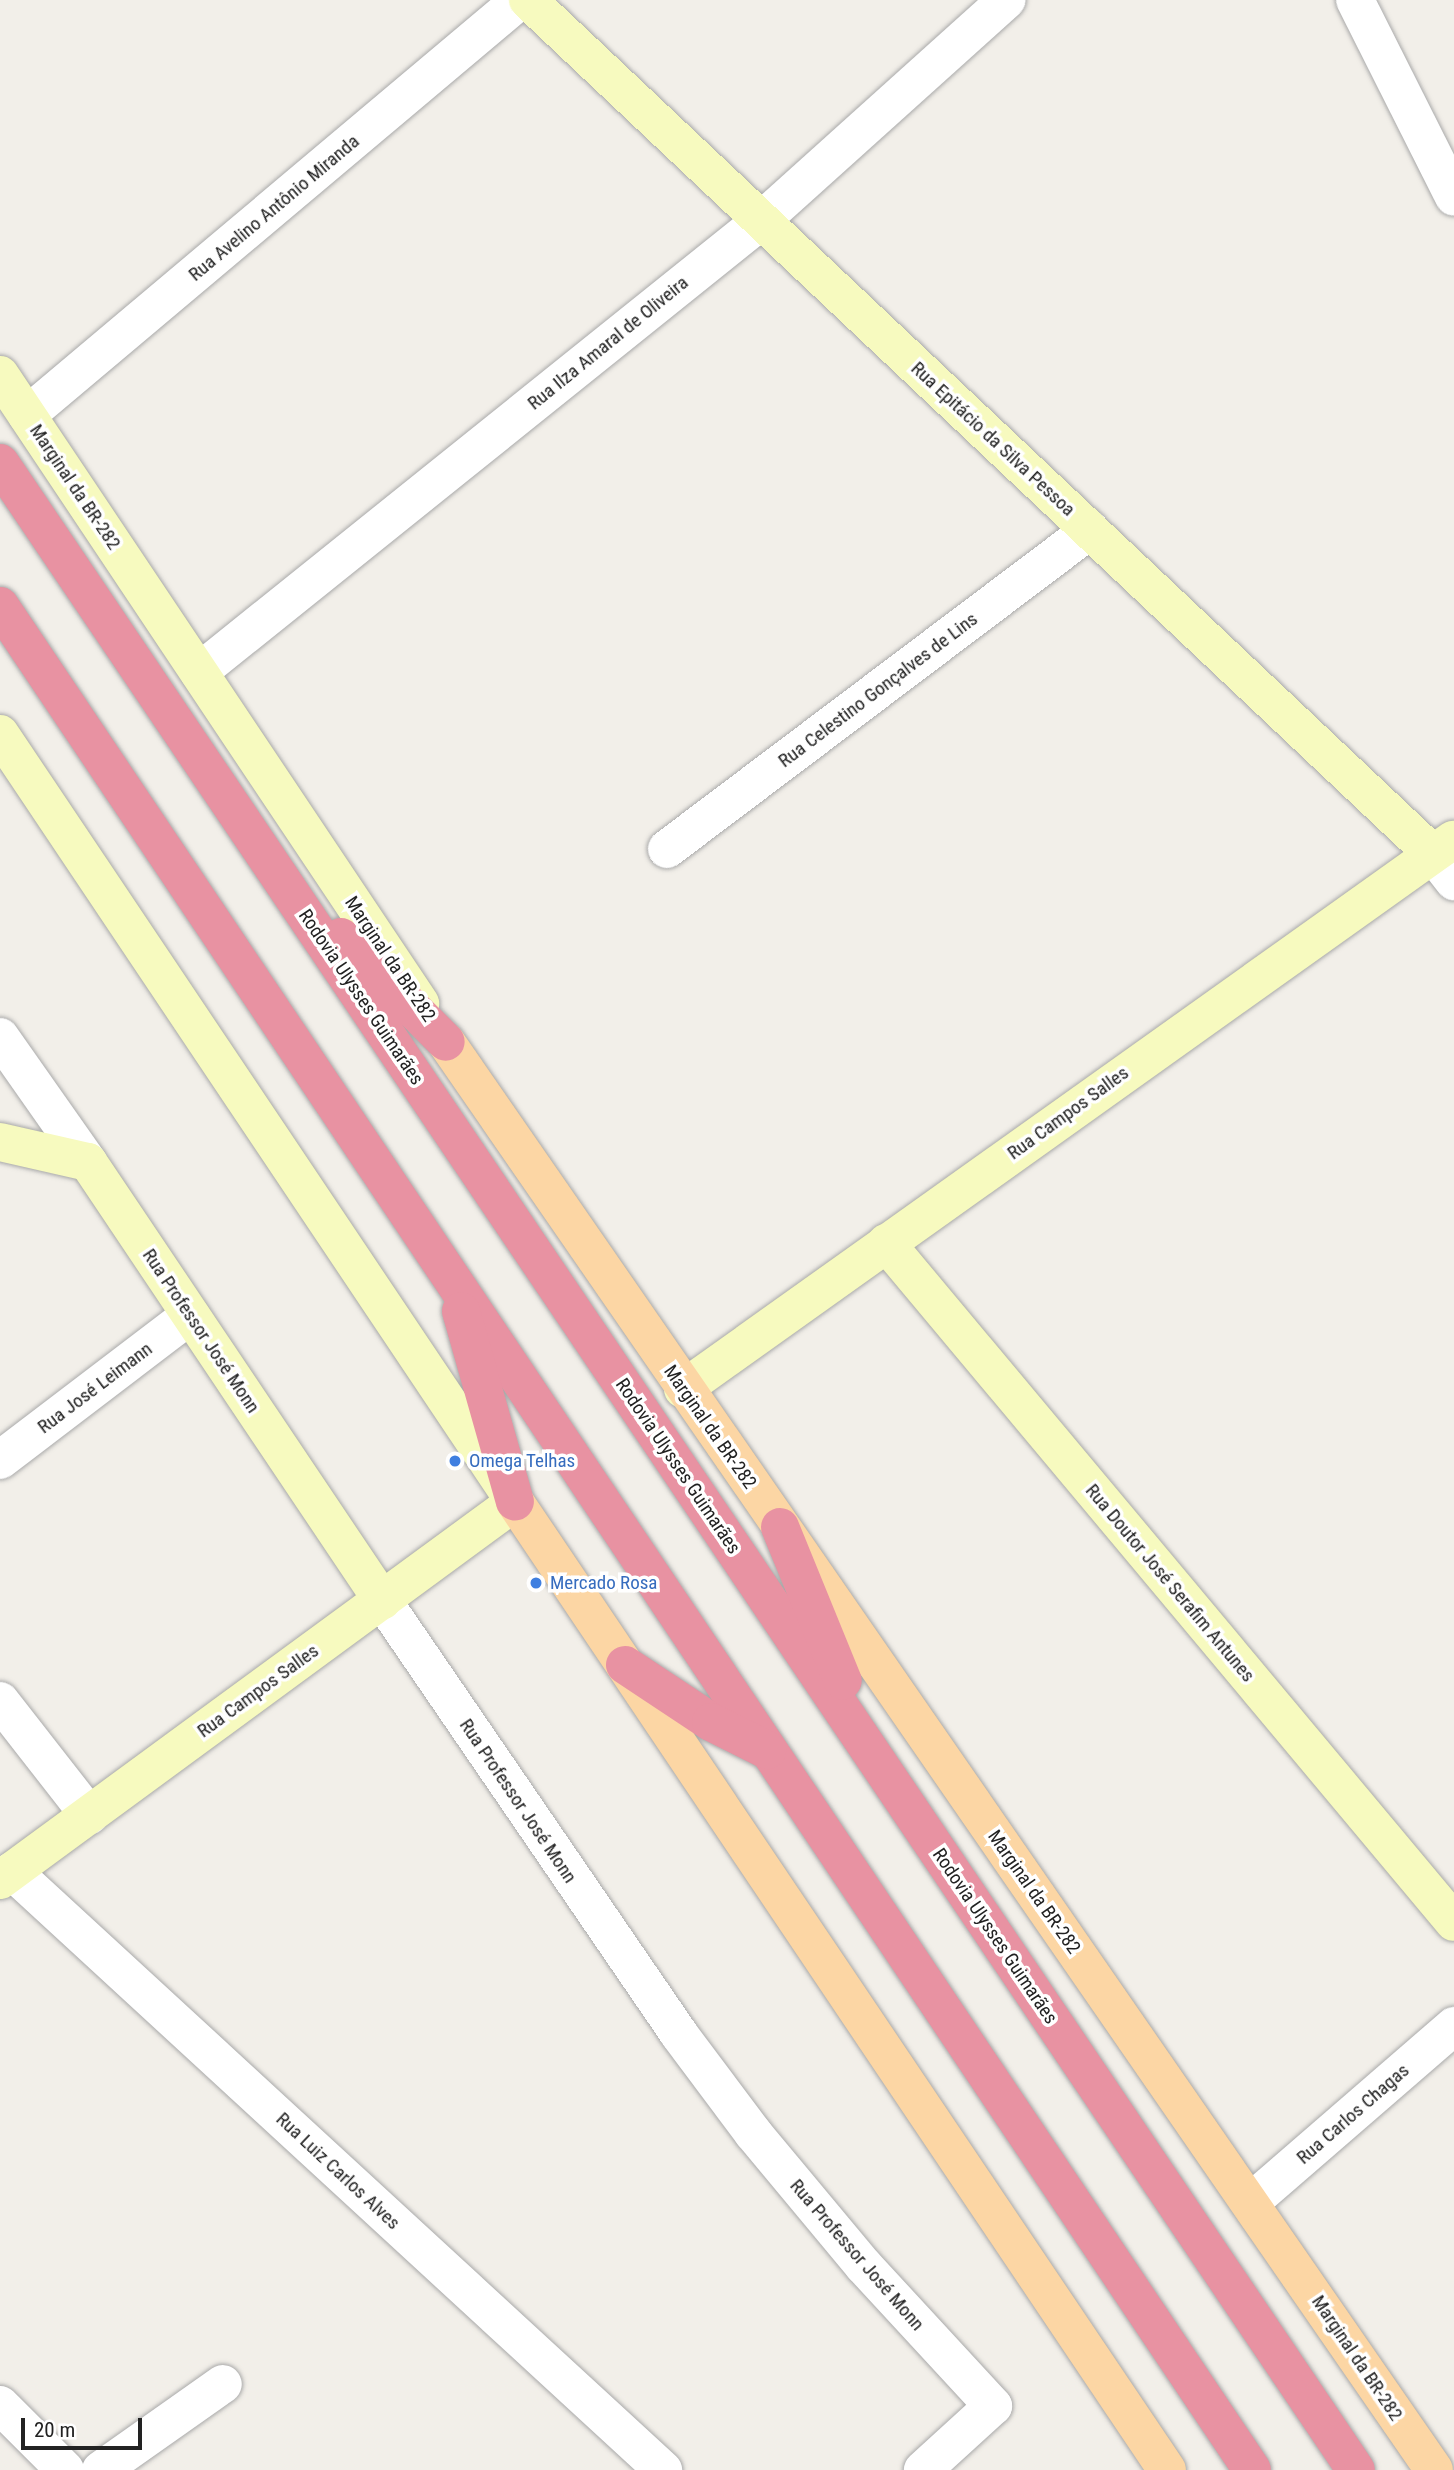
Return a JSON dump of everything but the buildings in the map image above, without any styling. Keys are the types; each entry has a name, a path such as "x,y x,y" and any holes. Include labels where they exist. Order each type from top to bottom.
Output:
{"highway":[{"name":"Rodovia Ulysses Guimarães","path":"0,463 1356,2470"},
{"path":"0,606 1252,2470"},
{"path":"277,873 446,1042"},
{"path":"452,1279 515,1502"},
{"path":"780,1527 873,1755"},
{"path":"625,1665 711,1722 768,1750"}],"main road":[{"name":"Marginal da BR-282","path":"446,1042 682,1389 1251,2203 1434,2470"},
{"path":"515,1502 1167,2470"}],"street":[{"name":"Rua Avelino Antônio Miranda","path":"27,415 520,0"},
{"name":"Rua Epitácio da Silva Pessoa","path":"528,0 1090,530 1447,858"},
{"name":"Rua Ilza Amaral de Oliveira","path":"199,672 762,220 1006,0"},
{"path":"1355,0 1454,197"},
{"name":"Marginal da BR-282","path":"0,375 446,1042"},
{"name":"Rua Celestino Gonçalves de Lins","path":"667,849 1090,530"},
{"path":"0,734 515,1502"},
{"name":"Rua Campos Salles","path":"682,1389 886,1243 1447,858"},
{"path":"0,1037 88,1162"},
{"path":"0,1142 88,1162"},
{"name":"Rua Professor José Monn","path":"88,1162 600,1920 753,2133 863,2265 993,2406 922,2470"},
{"name":"Rua Doutor José Serafim Antunes","path":"886,1243 1454,1922"},
{"name":"Rua José Leimann","path":"0,1460 190,1315"},
{"name":"Rua Campos Salles","path":"6,1876 515,1502"},
{"path":"0,1701 89,1815"},
{"name":"Rua Luiz Carlos Alves","path":"6,1876 663,2470"},
{"name":"Rua Carlos Chagas","path":"1251,2203 1454,2026"},
{"path":"101,2470 223,2384"},
{"path":"0,2405 65,2470"}],"place":[{"name":"Omega Telhas","path":"455,1461"},
{"name":"Mercado Rosa","path":"536,1583"}]}
